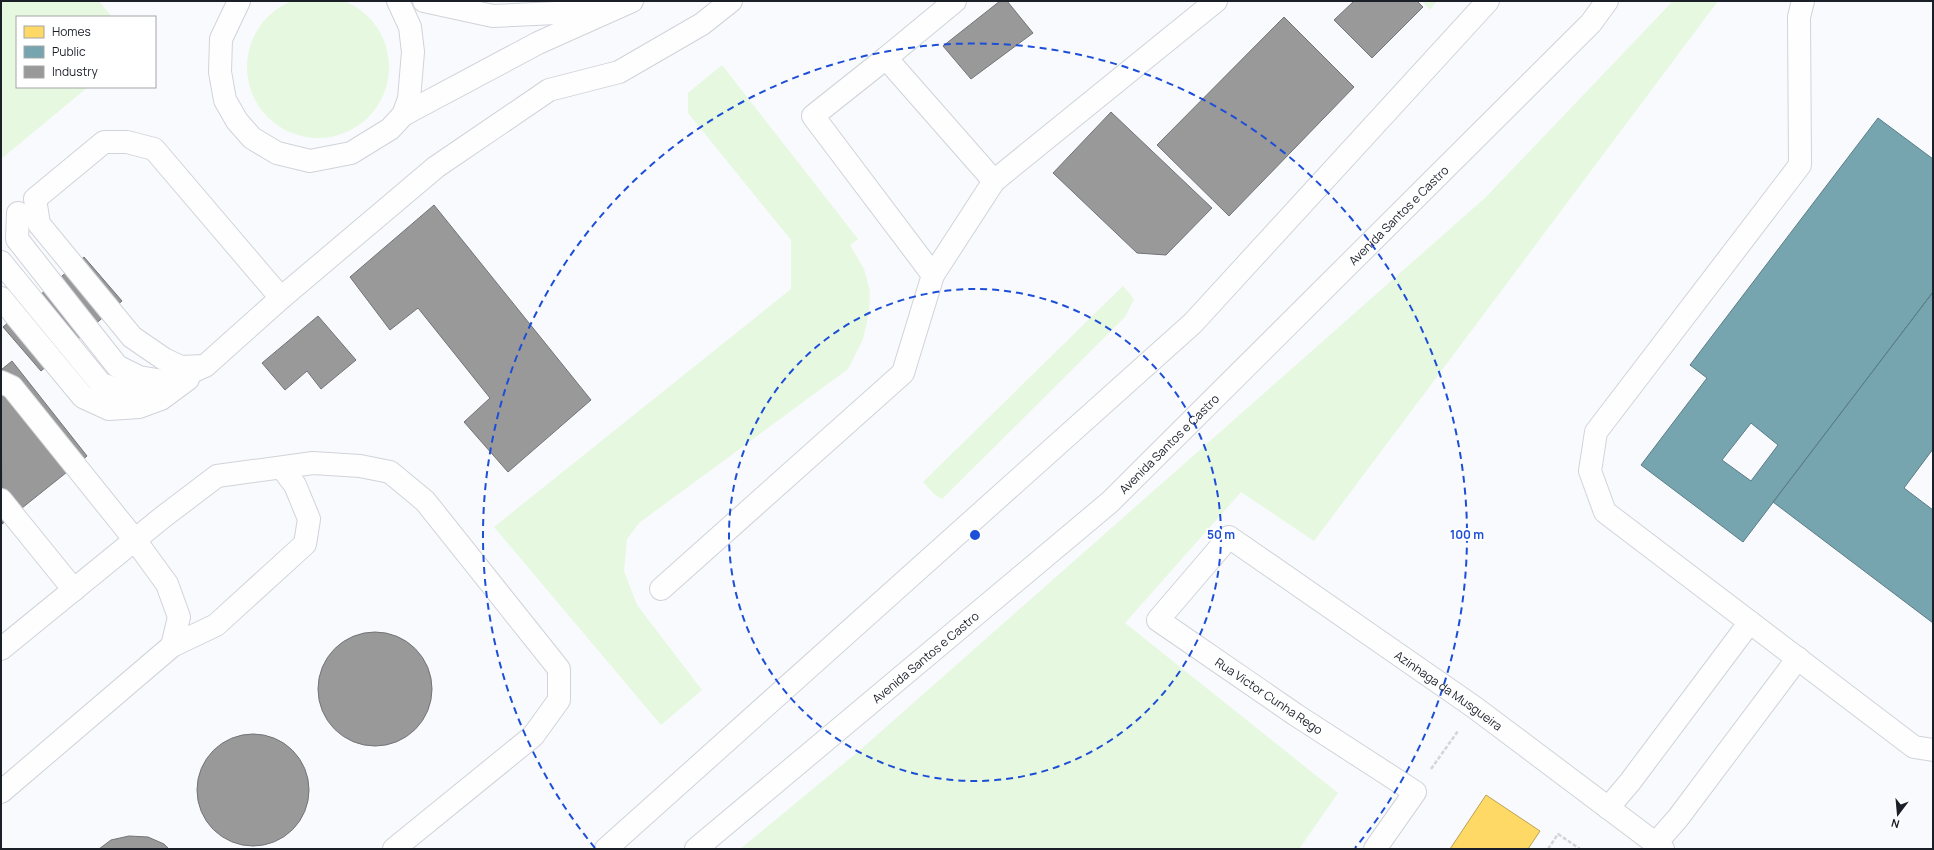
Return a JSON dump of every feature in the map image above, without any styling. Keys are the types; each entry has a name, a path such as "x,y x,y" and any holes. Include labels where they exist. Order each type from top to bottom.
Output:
{"main road":[{"path":"239,1 221,39 220,72 225,100 237,121 252,138 277,153 310,161 350,153 390,129 403,115 538,43 623,6"},
{"path":"398,1 410,27 413,52 409,99 403,115"},
{"path":"424,1 493,16 623,6"},
{"path":"1,298 83,397 109,409 140,407 161,399 205,366 281,298 436,167 549,90 619,72 702,24 731,1"},
{"path":"933,275 813,116 955,1"},
{"path":"661,590 903,372 933,275 994,181 1216,1"},
{"path":"1426,69 1477,1"},
{"path":"606,849 1192,323 1488,1"},
{"path":"1803,1 1799,18 1800,165 1596,432 1590,471 1605,512 1914,746 1933,750"},
{"name":"Avenida Santos e Castro","path":"696,849 1110,502 1585,28 1605,4"},
{"path":"886,58 994,181"},
{"path":"1,228 104,142 127,142 154,149 281,298"},
{"path":"27,206 39,224 132,337 164,359 181,367 205,366"},
{"path":"27,206 17,239 117,366 139,377 169,382 205,366"},
{"path":"1,262 101,384 131,394 168,394"},
{"path":"1,382 12,387 135,540 168,584 179,617 172,646"},
{"path":"1,649 135,540 218,476 313,463 360,466 390,472 425,501 559,669 559,700 533,736 394,849"},
{"path":"1,792 172,646 216,625 305,544 309,519 295,486 282,468"},
{"path":"1,500 74,590"},
{"name":"Azinhaga da Musgueira","path":"1229,537 1474,707 1660,846"},
{"name":"Rua Victor Cunha Rego","path":"1229,537 1158,620 1296,715 1415,792"},
{"path":"1608,808 1630,782 1750,622"},
{"path":"1660,846 1678,818 1798,658"},
{"path":"1375,849 1415,792"}],"path":[{"path":"1415,792 1474,707"},
{"path":"1548,849 1558,834 1580,849"}],"green space":[{"path":"297,-1 339,-1 363,12 377,28 386,46 389,67 386,88 373,112 363,122 339,135 318,138 297,135 273,122 263,112 250,88 247,67 250,46 263,22 273,12"},
{"path":"1,1 99,1 111,16 16,16 16,88 87,88 1,159"},
{"path":"1422,1 1437,1 1430,10"},
{"path":"1673,1 1718,1 1314,541 1241,492 1125,623 1338,793 1299,849 740,849 859,751 1485,198"},
{"path":"722,65 858,239 850,245 864,269 870,291 869,313 863,339 848,369 639,523 627,539 624,571 637,605 702,690 661,725 494,527 791,289 791,240 688,113 688,93"},
{"path":"1123,286 1134,299 1125,317 942,499 934,494 923,482"}],"building: Homes":[{"path":"1486,795 1540,831 1528,849 1450,849"}],"building: Public":[{"path":"1878,118 1933,159 1933,292 1743,542 1641,465 1707,378 1690,365","holes":["1751,423 1778,445 1751,481 1722,460"]},
{"path":"1933,292 1933,449 1904,488 1933,510 1933,623 1773,502"}],"building: Industry":[{"path":"1000,1 1007,1 1033,33 971,79 943,46"},
{"path":"1354,1 1417,1 1423,7 1372,58 1334,20"},
{"path":"1284,17 1354,87 1229,216 1157,145"},
{"path":"1111,112 1212,208 1166,255 1137,253 1053,173"},
{"path":"434,205 591,400 508,472 464,422 490,398 418,308 390,330 350,277"},
{"path":"84,257 122,301 41,371 3,327"},
{"path":"318,316 356,360 321,389 307,371 285,390 262,363"},
{"path":"12,361 87,456 2,524 1,370"},
{"path":"375,632 397,636 407,641 423,657 428,667 432,689 428,711 423,721 407,737 397,742 375,746 353,742 343,737 327,721 322,711 318,689 322,667 327,657 343,641 353,636"},
{"path":"253,734 274,738 293,750 305,769 309,790 305,811 293,830 274,842 253,846 232,842 213,830 201,811 197,790 201,769 213,750 232,738"},
{"path":"129,836 148,837 164,844 169,849 99,849 111,840"}]}
